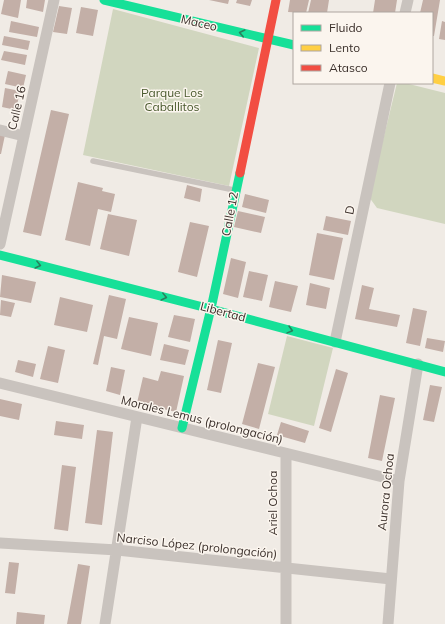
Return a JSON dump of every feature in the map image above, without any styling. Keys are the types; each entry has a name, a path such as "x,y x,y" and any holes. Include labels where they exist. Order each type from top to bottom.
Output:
{"street":[{"name":"Calle 16","path":"0,244 54,0"},
{"name":"Maceo","path":"104,0 293,45"},
{"name":"Calle 12","path":"182,428 211,309 234,190 276,0"},
{"path":"405,12 408,0"},
{"path":"433,78 445,81"},
{"name":"D","path":"335,342 390,84"},
{"path":"0,130 24,136"},
{"name":"Libertad","path":"0,255 211,309 445,372"},
{"name":"Aurora Ochoa","path":"388,624 399,481 418,364"},
{"name":"Morales Lemus (prolongación)","path":"0,383 399,481"},
{"path":"105,624 138,417"},
{"name":"Ariel Ochoa","path":"286,454 286,624"},
{"name":"Narciso López (prolongación)","path":"0,542 117,550 391,580"}],"lane":[{"path":"93,161 234,190"}],"green space":[{"name":"Parque Los Caballitos","path":"113,9 259,48 229,186 83,155"},
{"path":"397,84 409,84 445,93 445,224 377,208 369,197"},
{"path":"287,336 333,348 314,426 268,414"}],"building":[{"path":"4,0 21,0 18,18 1,14"},
{"path":"27,0 45,0 43,12 26,8"},
{"path":"209,0 229,0 228,4"},
{"path":"237,0 252,0 250,6 236,3"},
{"path":"290,0 309,0 306,12 288,12"},
{"path":"311,0 329,0 327,12 308,12"},
{"path":"375,0 397,0 395,12 373,12"},
{"path":"423,0 440,0 434,36 433,12 420,12"},
{"path":"59,6 72,8 67,34 53,32"},
{"path":"81,7 98,10 93,36 76,33"},
{"path":"11,21 39,27 37,37 9,32"},
{"path":"442,21 445,22 445,40 439,39"},
{"path":"4,36 30,41 28,50 2,45"},
{"path":"4,51 27,55 25,65 1,60"},
{"path":"8,71 26,75 23,88 5,84"},
{"path":"5,88 20,91 16,110 2,107"},
{"path":"51,110 69,114 41,236 23,232"},
{"path":"0,134 5,135 1,154 0,154"},
{"path":"78,182 103,188 102,191 115,194 111,212 98,209 90,246 65,240"},
{"path":"187,185 202,189 200,202 184,198"},
{"path":"245,194 269,200 266,213 242,207"},
{"path":"238,211 265,217 261,233 234,227"},
{"path":"108,214 137,220 129,256 100,249"},
{"path":"326,216 351,221 348,235 323,230"},
{"path":"190,222 209,226 197,277 178,272"},
{"path":"317,233 343,238 334,280 309,275"},
{"path":"231,258 246,262 238,298 223,294"},
{"path":"249,271 268,275 262,301 243,297"},
{"path":"2,275 36,282 31,303 0,297"},
{"path":"275,281 298,286 291,312 269,307"},
{"path":"310,283 330,288 326,309 306,305"},
{"path":"362,285 374,288 369,309 400,315 397,327 355,319"},
{"path":"109,295 126,299 117,339 104,336 98,365 93,364"},
{"path":"60,297 93,305 87,332 54,325"},
{"path":"1,300 15,303 11,317 0,315"},
{"path":"413,308 427,311 420,346 406,343"},
{"path":"174,315 195,319 190,342 168,337"},
{"path":"129,317 158,323 151,356 121,349"},
{"path":"427,338 445,341 443,352 425,348"},
{"path":"218,340 232,343 221,393 207,390"},
{"path":"164,344 189,350 185,365 160,360"},
{"path":"48,346 65,350 58,383 40,379"},
{"path":"18,360 36,364 33,377 15,372"},
{"path":"258,363 275,367 259,429 242,424"},
{"path":"111,367 125,370 120,395 106,391"},
{"path":"336,369 348,373 331,432 319,428"},
{"path":"161,371 184,376 176,412 137,403 143,377 158,381"},
{"path":"430,385 442,387 434,422 423,420"},
{"path":"380,395 395,398 382,461 368,458"},
{"path":"0,399 22,404 19,420 0,416"},
{"path":"56,421 84,425 82,439 54,435"},
{"path":"281,422 309,431 305,443 277,435"},
{"path":"97,430 113,432 102,525 85,523"},
{"path":"62,465 76,467 68,531 54,529"},
{"path":"9,562 19,563 15,594 5,593"},
{"path":"78,564 90,566 81,624 67,624"},
{"path":"17,612 45,615 44,624 16,624"}],"traffic: fast":[{"path":"104,0 293,45"},
{"path":"182,428 212,304 240,173"},
{"path":"0,255 211,309 445,372"}],"traffic: slow":[{"path":"433,78 445,81"}],"traffic: jam":[{"path":"240,173 276,0"}]}
